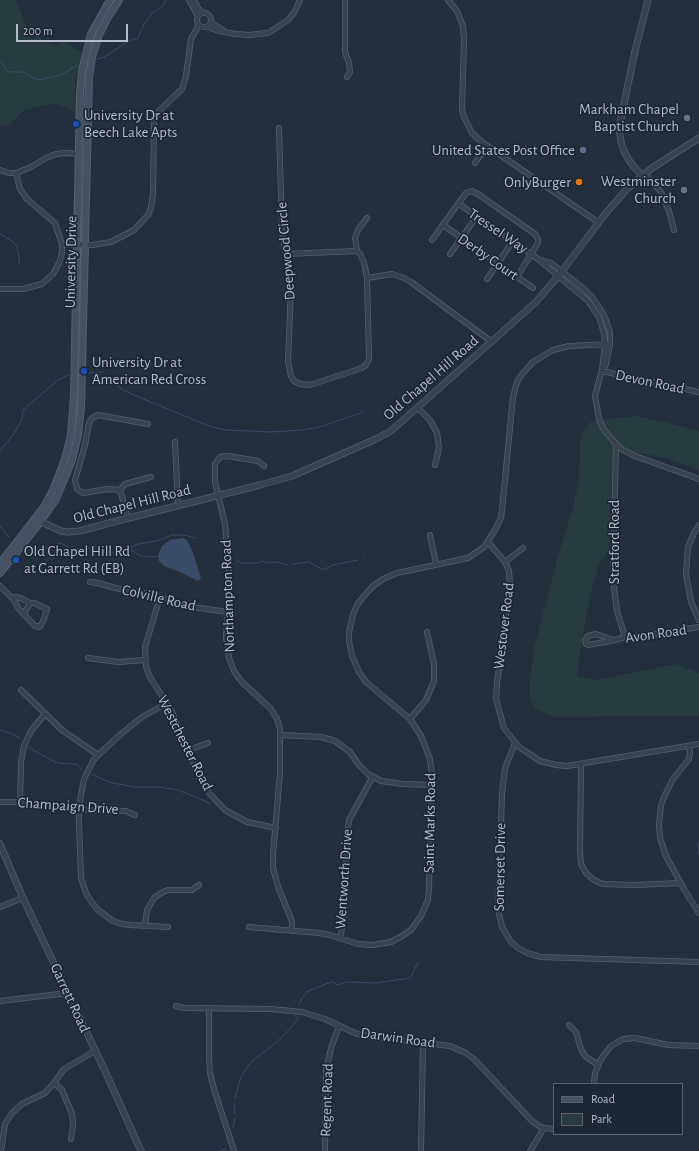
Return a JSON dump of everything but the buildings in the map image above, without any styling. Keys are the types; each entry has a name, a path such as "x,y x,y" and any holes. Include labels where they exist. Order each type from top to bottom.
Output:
{"main road":[{"name":"University Drive","path":"38,521 62,468 68,449 73,422 80,93 82,71 92,34 110,0"},
{"name":"University Drive","path":"38,521 56,499 62,487 72,460 78,434 81,407 88,77 99,35 119,0"},
{"path":"0,562 38,521"},
{"path":"0,573 38,521"}],"street":[{"path":"62,244 85,245 105,243 121,238 137,228 148,215 151,208 153,194 154,122 159,111 182,89 186,76 191,40 199,25 197,20 198,16 189,0"},
{"path":"194,0 198,8 203,13 209,15 213,24 226,32"},
{"path":"199,25 226,32 249,34 268,32 288,20 294,13 300,0"},
{"path":"345,0 344,52 349,63 350,72 347,77"},
{"path":"448,0 457,11 463,26 463,114 472,133 487,146 599,223"},
{"path":"648,0 635,51 619,128 621,142 630,162 642,176 647,176 661,192 669,211 674,230"},
{"path":"198,16 203,13"},
{"path":"206,27 210,24 211,20"},
{"name":"Deepwood Circle","path":"279,128 282,230 291,289 288,361 291,376 294,381 300,384 308,386 316,384 362,368 368,362 370,354 367,278 364,262 360,254 357,252 356,235 367,218"},
{"name":"Old Chapel Hill Road","path":"38,521 57,530 71,532 218,496 292,476 335,458 391,431 536,302 561,273 616,201 642,176 699,138"},
{"path":"475,163 487,146"},
{"path":"0,170 9,173 16,173 56,154 79,154"},
{"path":"0,290 23,289 42,284 51,277 57,269 61,258 62,244 55,223 27,199 20,189 16,173"},
{"path":"432,240 466,193 472,191 534,234 538,239 538,243 517,278"},
{"name":"Tressel Way","path":"458,204 561,273 594,308 602,326 607,344 595,396 596,408 604,430 616,444"},
{"path":"450,254 477,216"},
{"name":"Derby Court","path":"443,225 533,288"},
{"path":"487,279 513,241"},
{"path":"286,254 357,252"},
{"path":"367,278 392,274 404,278 492,342"},
{"path":"488,542 500,521 502,510 513,397 517,382 522,374 534,362 553,350 568,346 607,344"},
{"name":"Devon Road","path":"602,371 699,392"},
{"path":"418,408 430,420 437,433 439,448 435,465"},
{"path":"120,490 108,489 83,494 77,489 75,480 85,445 89,423 92,418 98,415 148,424"},
{"path":"175,442 178,506"},
{"path":"616,444 623,450 635,456 699,479"},
{"name":"Stratford Road","path":"616,444 613,580 617,611 625,637"},
{"name":"Northampton Road","path":"264,466 258,461 228,456 220,457 215,464 215,482 223,515 230,582 226,635 227,646 233,668 245,686 267,705 275,714 279,723 281,735 279,799 273,861 274,876 290,916 292,931"},
{"path":"120,490 125,484 151,476"},
{"path":"120,490 128,518"},
{"path":"699,525 688,547 686,574 691,602 699,620"},
{"path":"430,535 436,564"},
{"name":"Westover Road","path":"488,542 505,562 509,571 510,585 496,699 504,728 515,743 528,754 545,762 561,766 699,744"},
{"name":"Saint Marks Road","path":"249,927 319,933 364,945 379,945 388,943 408,932 422,916 429,894 432,768 421,736 410,719 366,682 359,672 353,661 350,649 350,624 357,605 376,583 397,573 468,558 478,552 488,542"},
{"path":"505,562 523,548"},
{"name":"Colville Road","path":"90,582 160,597 192,607 228,612"},
{"path":"0,586 37,628 40,627 47,609 17,597 13,599"},
{"name":"Westchester Road","path":"160,597 147,640 145,660 150,678 167,703 189,750 199,777 221,807 230,813 247,822 276,828"},
{"path":"24,614 30,603"},
{"name":"Avon Road","path":"613,640 596,634 588,636 585,640 586,644 588,645 613,640 625,637 638,637 699,627"},
{"path":"410,719 426,700 434,680 434,664 428,632"},
{"path":"88,658 118,662 145,660"},
{"path":"21,690 70,737 98,755"},
{"path":"167,703 142,717 98,755 90,765 84,779 79,809 80,872 82,885 90,902 113,920 130,925 168,927"},
{"path":"20,802 22,756 24,746 31,731 45,714"},
{"path":"281,735 321,737 335,741 350,752 359,765 372,778 381,781 393,784 432,785"},
{"path":"189,750 208,743"},
{"name":"Somerset Drive","path":"515,743 505,768 502,794 498,909 502,927 511,942 527,953 542,957 699,962"},
{"path":"689,746 689,759 680,769 664,795 659,821 660,838 664,851 680,883 699,913"},
{"path":"581,764 580,851 582,864 586,873 594,880 603,884 634,885 680,883"},
{"name":"Wentworth Drive","path":"340,938 345,911 348,825 352,812 372,778"},
{"name":"Champaign Drive","path":"0,802 20,802 79,809 126,811 135,815"},
{"name":"Garrett Road","path":"0,844 23,898 141,1151"},
{"path":"146,926 147,910 154,898 168,890 192,890 199,885"},
{"path":"0,907 23,898"},
{"path":"0,1001 68,993"},
{"name":"Darwin Road","path":"176,1006 184,1008 296,1011 318,1016 357,1034 450,1046 466,1052 532,1120 544,1128"},
{"path":"209,1008 210,1073 234,1151"},
{"path":"569,1025 576,1032 581,1049 585,1056 598,1065"},
{"name":"Regent Road","path":"325,1151 326,1069 332,1045 340,1026"},
{"path":"594,1083 598,1065 601,1059 611,1046 627,1038 635,1038 668,1045 699,1046"},
{"path":"421,1151 423,1043"},
{"path":"1,1151 5,1124 12,1113 22,1104 41,1096 54,1083 64,1069 95,1052"},
{"path":"54,1083 62,1090 72,1114 73,1125 71,1138"},
{"path":"530,1151 544,1128 553,1129"}],"green space":[{"path":"16,0 31,39 39,37 54,47 63,40 82,53 75,82 76,112 56,103 24,110 9,125 0,127 0,1"},
{"path":"635,416 699,431 699,470 666,458 613,448 609,551 599,564 591,592 577,676 596,680 676,664 699,673 699,716 553,717 536,709 530,700 530,679 534,649 579,481 580,443 582,432 590,423 594,421"}],"water":[{"path":"183,538 187,540 192,550 201,578 198,581 164,566 159,561 158,556 162,546 170,540"}],"waterway":[{"path":"97,59 104,57 129,41 138,38 144,24 152,13 163,6 166,0"},
{"path":"0,61 6,70 10,72 23,72 38,80 61,75 78,65"},
{"path":"0,234 12,241 17,246 19,264"},
{"path":"89,373 103,372"},
{"path":"0,451 14,434 22,419 23,410 58,380 68,375"},
{"path":"112,382 125,391 148,401 212,427 226,430 271,432 303,430 320,427 363,412"},
{"path":"0,526 9,537"},
{"path":"28,553 38,548 45,548 61,543 70,548 77,549 101,546 104,550 112,553 121,552 138,544 157,541 172,535 184,535 195,538"},
{"path":"128,548 141,556 158,556"},
{"path":"293,564 309,562 323,570 333,565 358,560"},
{"path":"237,561 243,563 259,563 261,561 267,563 278,562 287,565"},
{"path":"0,730 21,739"},
{"path":"28,746 53,761 78,765 81,769"},
{"path":"92,774 109,782 133,787 159,787 178,790 210,804"},
{"path":"698,843 699,854"},
{"path":"299,1005 302,998 308,991 332,982 338,985 347,982 376,983 410,978 418,963"},
{"path":"235,1098 241,1077 251,1062 277,1042 289,1030 298,1019 295,1015"},
{"path":"234,1104 235,1114"},
{"path":"233,1128 235,1118"},
{"path":"218,1151 226,1149"}],"place":[{"name":"Markham Chapel Baptist Church","path":"687,118"},
{"name":"University Dr at Beech Lake Apts","path":"76,124"},
{"name":"United States Post Office","path":"583,150"},
{"name":"OnlyBurger","path":"579,182"},
{"name":"Westminster Church","path":"684,190"},
{"name":"University Dr at American Red Cross","path":"84,371"},
{"name":"Old Chapel Hill Rd at Garrett Rd (EB)","path":"16,560"}]}
